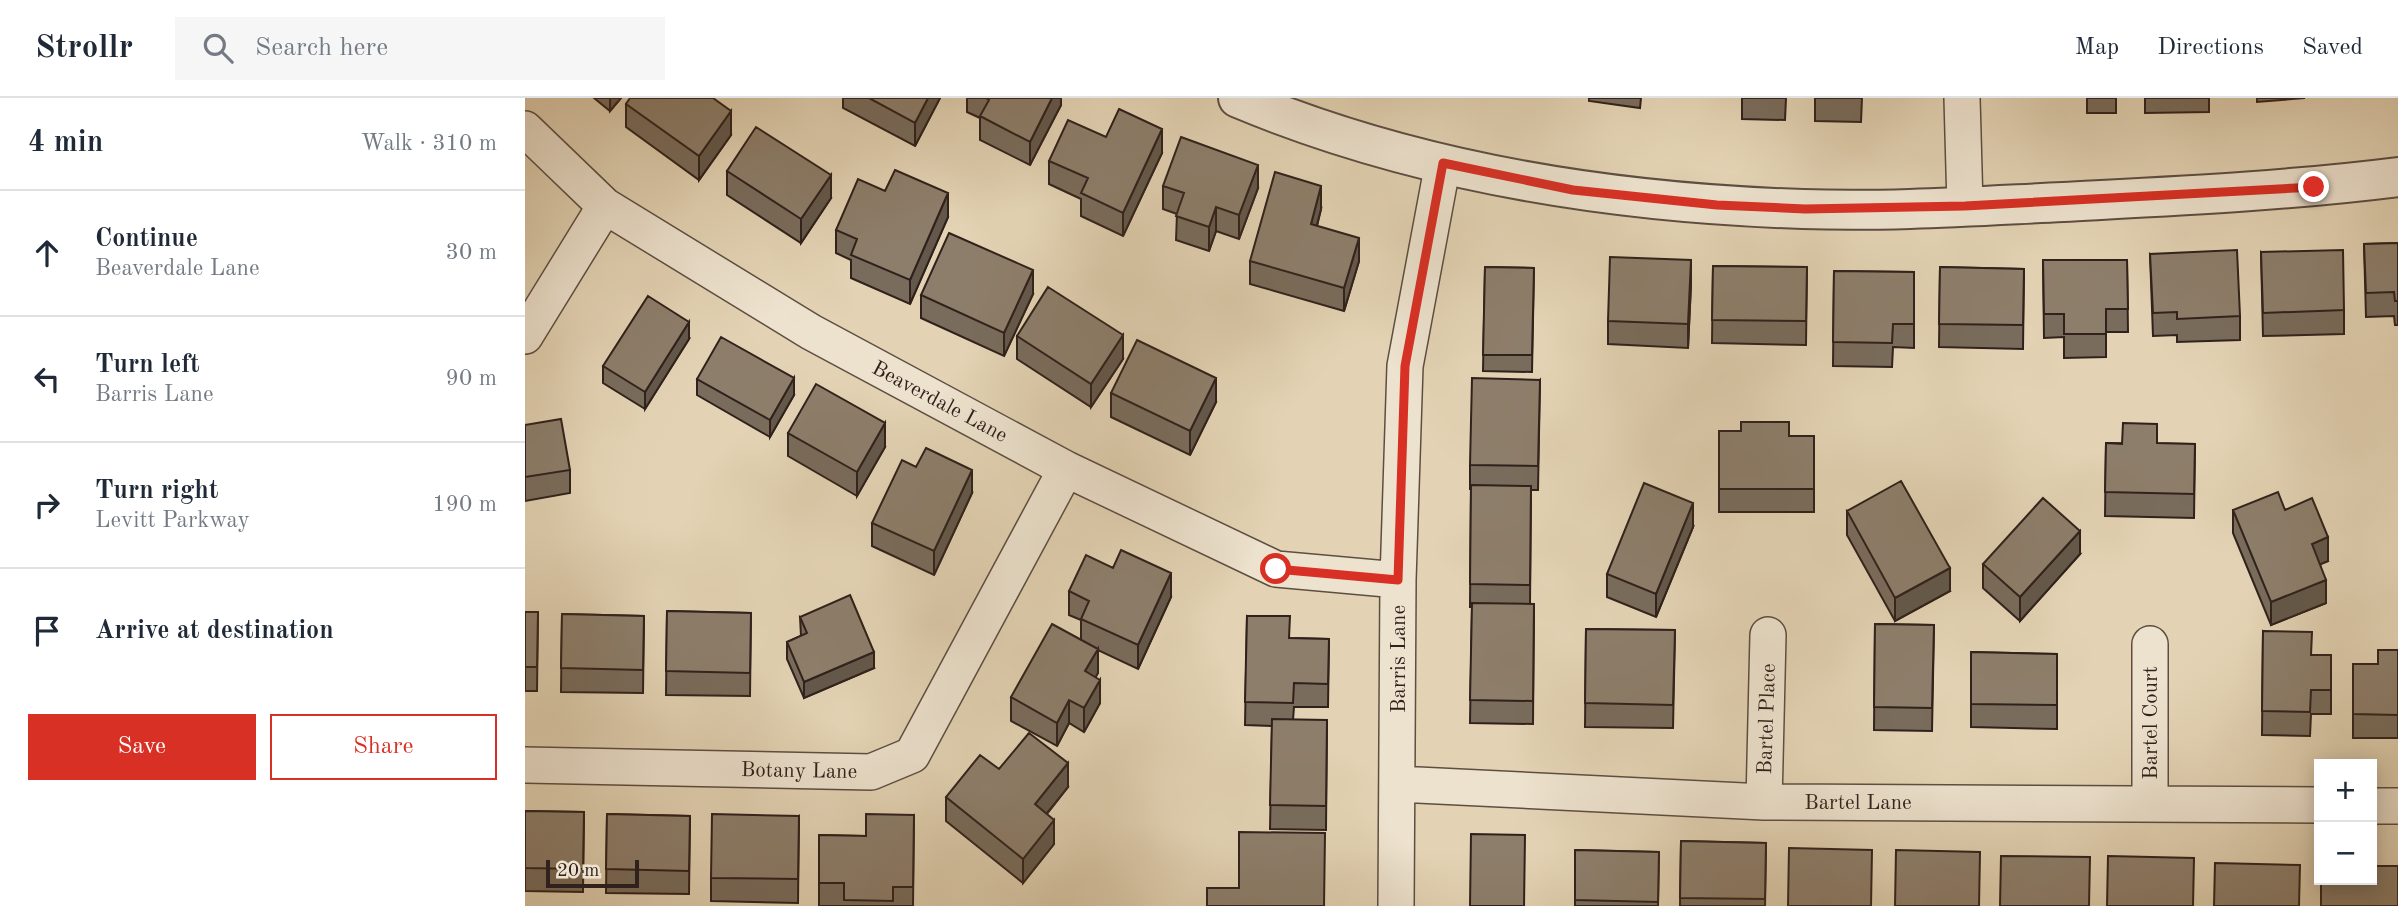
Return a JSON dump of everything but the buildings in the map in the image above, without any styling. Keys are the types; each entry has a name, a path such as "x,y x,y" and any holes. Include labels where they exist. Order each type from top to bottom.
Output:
{"street":[{"path":"1238,98 1308,124 1443,163 1573,190 1717,205 1805,209 1965,206 2287,189 2398,177"},
{"path":"1962,98 1965,206"},
{"name":"Beaverdale Lane","path":"525,129 605,206 811,332 1066,469 1276,569 1398,580"},
{"name":"Barris Lane","path":"1396,906 1398,580 1405,366 1443,163"},
{"path":"525,336 605,206"},
{"name":"Botany Lane","path":"525,765 871,772 912,755 1066,469"},
{"name":"Bartel Place","path":"1764,802 1769,635"},
{"name":"Bartel Court","path":"2150,643 2150,803"},
{"name":"Bartel Lane","path":"1397,784 1764,802 2314,805"},
{"path":"2377,806 2398,806"}],"route":[{"path":"1276,569 1398,580 1405,366 1443,163 1573,190 1717,205 1805,209 1965,206 2314,187"}]}
